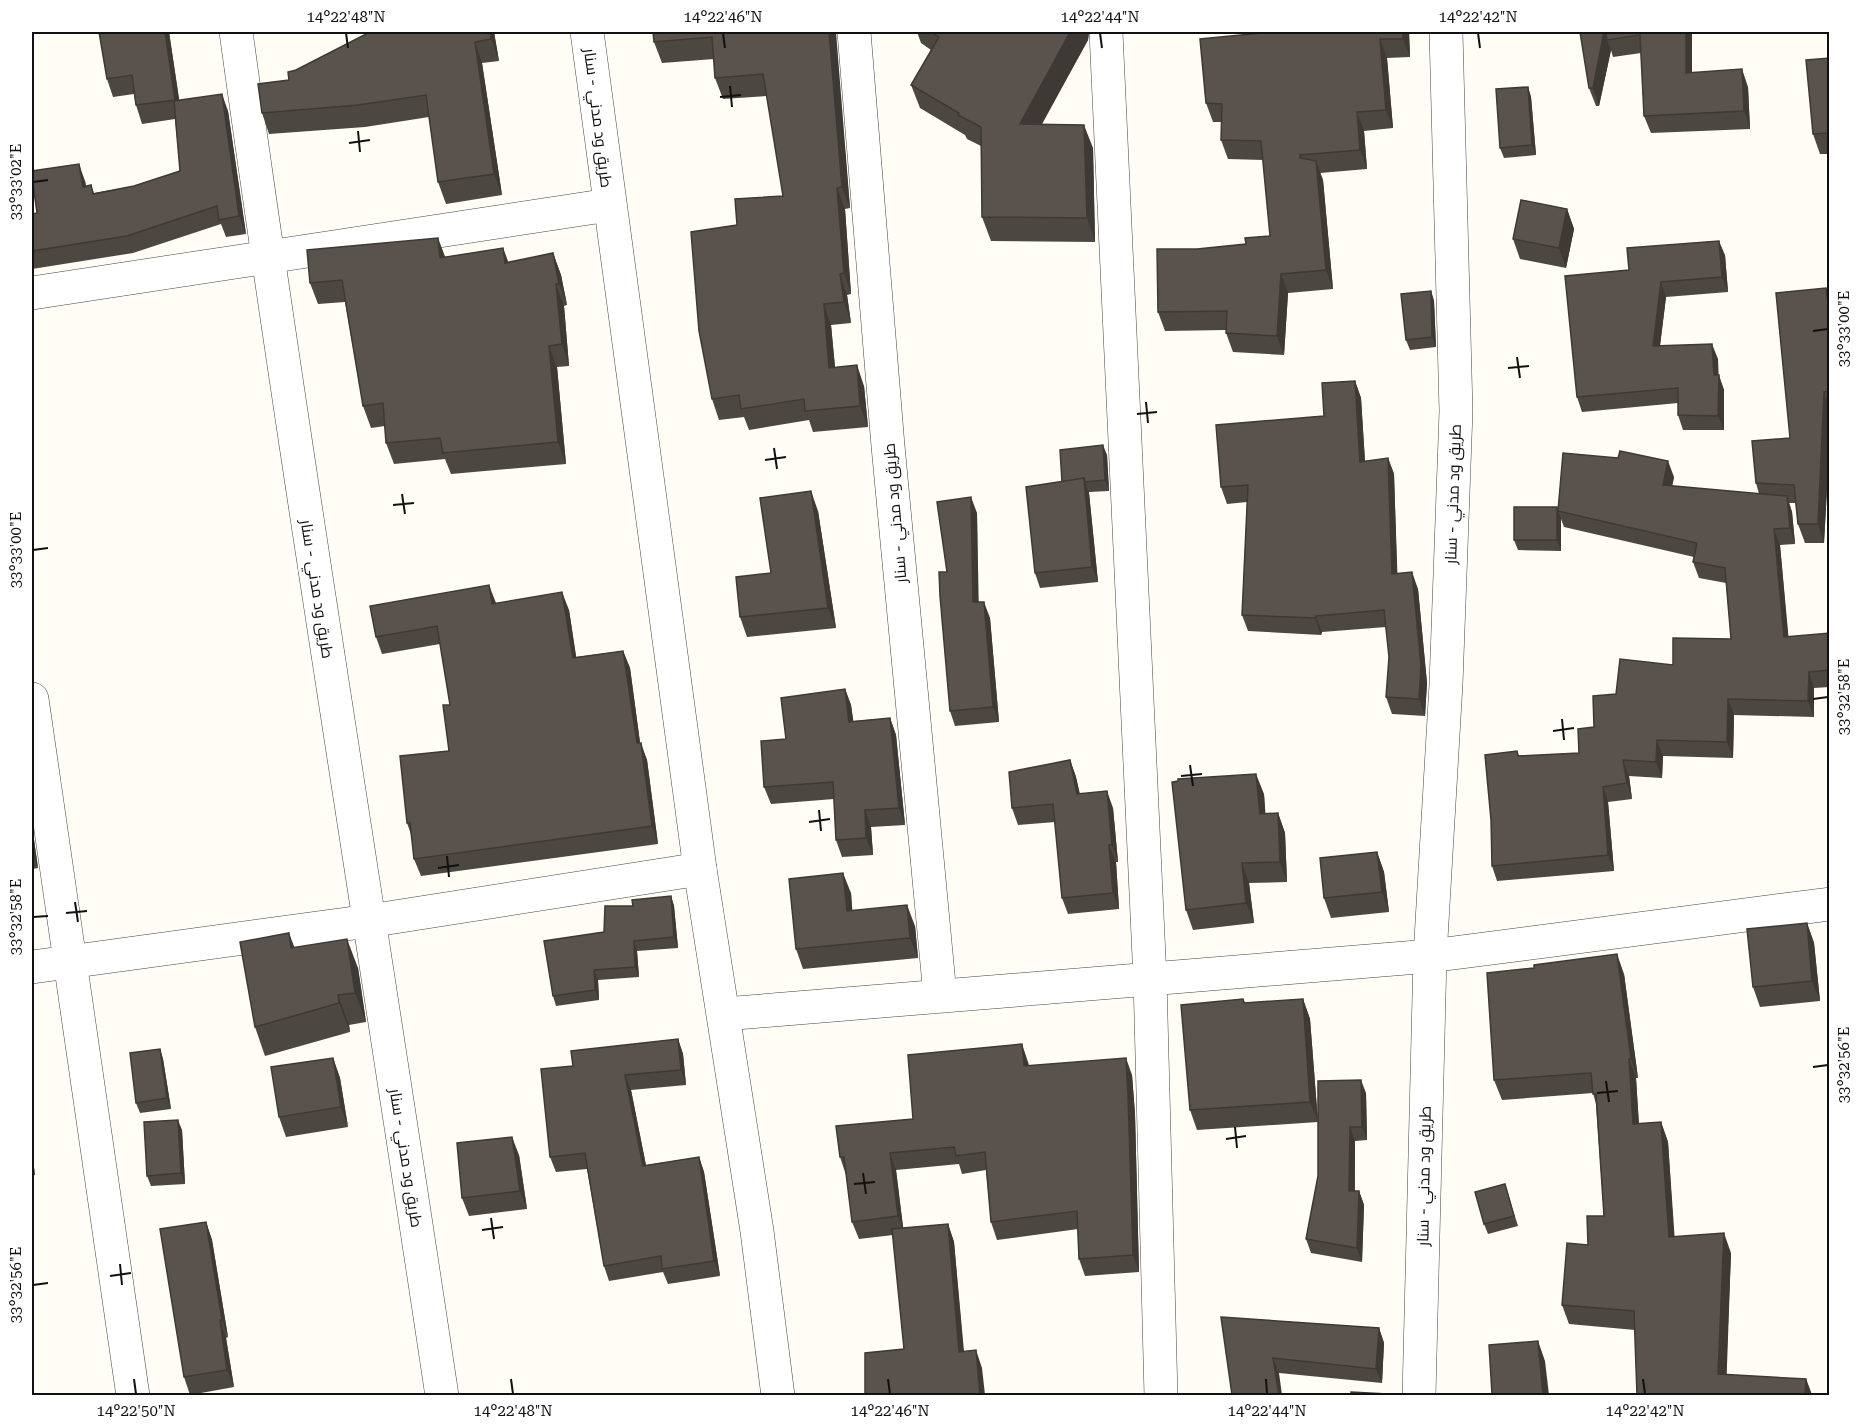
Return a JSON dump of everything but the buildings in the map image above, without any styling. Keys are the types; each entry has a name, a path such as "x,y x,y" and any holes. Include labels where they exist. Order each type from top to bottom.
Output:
{"street":[{"name":"طريق ود مدني - سنار","path":"236,32 267,257 442,1395"},
{"name":"طريق ود مدني - سنار","path":"587,32 700,869 757,1231 778,1395"},
{"name":"طريق ود مدني - سنار","path":"854,32 888,446 940,995"},
{"path":"1106,32 1150,979 1161,1395"},
{"name":"طريق ود مدني - سنار","path":"1419,1395 1430,956 1446,684 1456,411 1446,32"},
{"name":"طريق ود مدني - سنار","path":"32,293 609,205"},
{"path":"32,699 132,1395"},
{"path":"32,967 369,921 700,869"},
{"path":"724,1014 1430,956 1830,904"}]}
